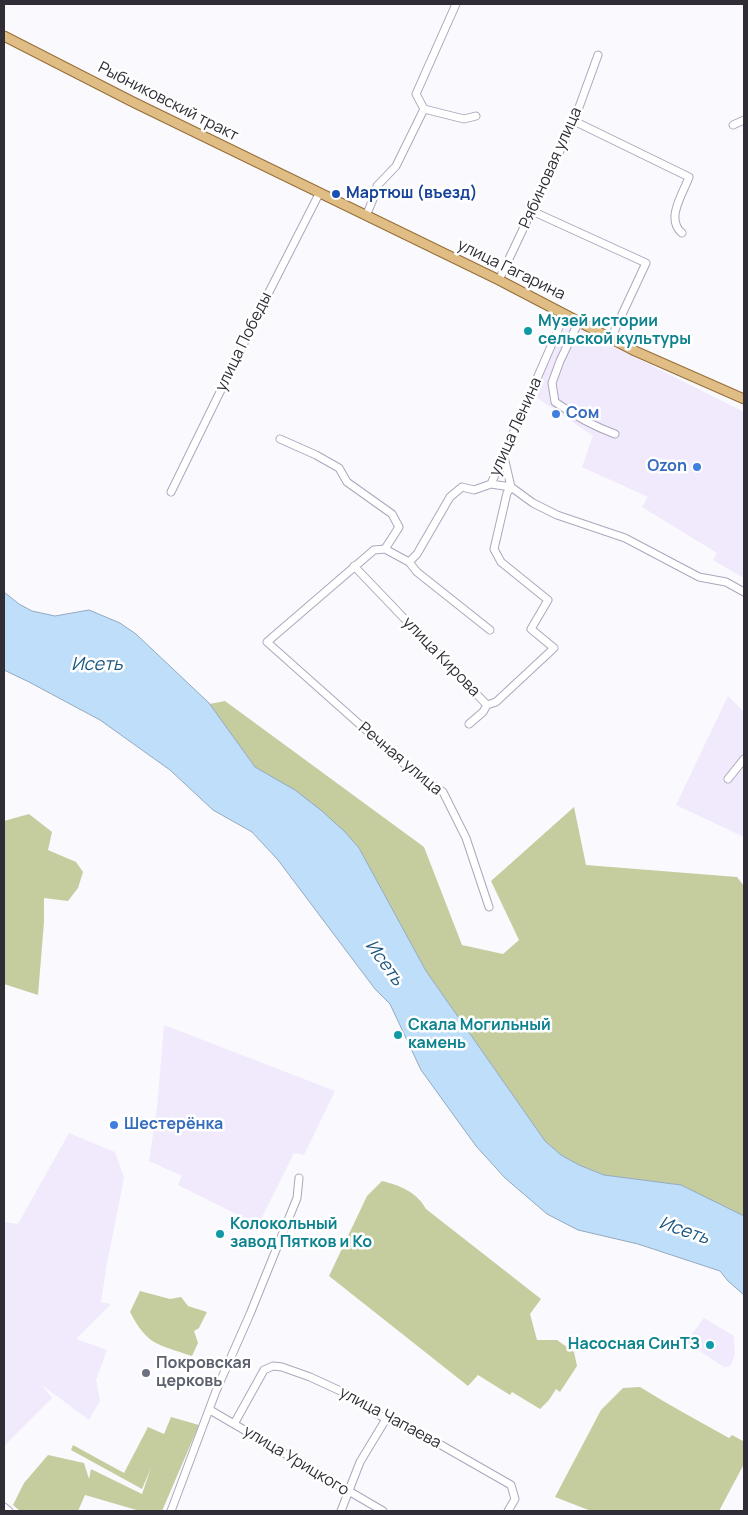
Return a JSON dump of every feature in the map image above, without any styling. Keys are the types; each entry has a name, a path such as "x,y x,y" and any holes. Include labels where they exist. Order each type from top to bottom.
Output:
{"main road":[{"name":"Рыбниковский тракт","path":"4,36 319,194"},
{"name":"улица Гагарина","path":"319,194 499,280 651,358 744,400"}],"street":[{"path":"456,4 416,94 424,109 464,119 476,116"},
{"name":"Рябиновая улица","path":"499,280 574,121 598,55"},
{"path":"366,216 377,186 396,166 424,109"},
{"path":"733,125 744,120"},
{"path":"574,121 689,178 676,210 674,221 682,234"},
{"name":"улица Победы","path":"171,492 268,292 319,194"},
{"path":"532,211 646,263 611,338"},
{"name":"улица Ленина","path":"409,562 417,554 450,497 462,488 474,490 491,484 565,314"},
{"path":"579,322 560,361 552,383 555,402 590,424 616,434"},
{"path":"280,438 339,468 347,482 392,514 399,527 385,549"},
{"path":"504,457 512,487"},
{"path":"491,484 512,487 533,503 557,515 625,538 698,577 726,582 744,592"},
{"name":"улица Кирова","path":"354,566 487,705 496,702 554,648 531,629 548,600 501,562 494,549 507,493 512,487"},
{"path":"354,566 374,550 385,549 409,562 417,572 490,630"},
{"name":"Речная улица","path":"354,566 267,642 412,771 443,792 466,838 489,907"},
{"path":"469,724 483,712 487,705"},
{"path":"728,780 744,759"},
{"path":"171,1511 216,1391 250,1314 297,1198 299,1178"},
{"name":"улица Чапаева","path":"234,1424 264,1370 273,1366 310,1377 347,1394 386,1419 420,1433 511,1485 515,1499 508,1511"},
{"name":"улица Урицкого","path":"210,1410 382,1511"},
{"path":"341,1511 360,1462 386,1419"},
{"path":"4,1507 9,1511"}],"shaded area":[{"path":"567,323 744,412 744,578 713,560 717,553 642,507 648,497 582,467 593,436 533,395"},
{"path":"728,696 744,712 744,837 676,805"},
{"path":"164,1025 335,1091 304,1155 294,1153 258,1225 178,1185 182,1176 149,1161 157,1108"},
{"path":"69,1133 115,1152 124,1178 101,1302 111,1304 76,1339 107,1350 96,1380 100,1401 89,1420 42,1385 52,1398 4,1446 4,1222 18,1224"},
{"path":"704,1318 734,1336 735,1355 730,1366 724,1367 686,1342"}],"green space":[{"path":"225,701 424,847 462,945 503,954 519,940 491,881 574,807 586,865 737,877 744,886 744,1216 681,1185 604,1175 561,1155 545,1141 426,971 359,848 345,832 278,781 255,767 209,704"},
{"path":"29,814 52,832 48,850 76,862 83,872 78,888 68,901 44,898 38,995 4,984 4,821"},
{"path":"382,1181 401,1187 413,1194 426,1209 541,1299 530,1314 537,1340 557,1340 574,1352 577,1366 560,1392 556,1389 540,1409 512,1392 510,1395 478,1375 468,1386 329,1276 367,1196"},
{"path":"140,1291 170,1299 181,1297 188,1306 207,1312 199,1328 194,1331 198,1343 192,1356 162,1346 142,1332 130,1312"},
{"path":"640,1387 729,1438 732,1435 743,1441 744,1437 744,1464 719,1511 591,1511 555,1497 601,1410 623,1388"},
{"path":"171,1417 199,1425 162,1511 140,1511 85,1495 78,1511 20,1511 13,1505 24,1483 48,1455 84,1463 89,1479 91,1469 142,1494 151,1468 142,1489 71,1450 73,1445 124,1473 148,1427 164,1434"}],"water":[{"name":"Исеть","path":"4,592 19,604 32,611 55,616 89,610 120,623 136,634 209,703 255,767 295,790 345,832 359,848 426,971 545,1141 561,1155 604,1175 681,1185 744,1216 744,1295 720,1271 638,1244 578,1230 547,1214 505,1178 476,1146 421,1070 390,1004 375,989 278,860 252,832 213,810 170,770 100,720 4,670"}],"place":[{"name":"Мартюш (въезд)","path":"336,194"},
{"name":"Музей истории сельской культуры","path":"528,331"},
{"name":"Сом","path":"556,414"},
{"name":"Ozon","path":"697,467"},
{"name":"Скала Могильный камень","path":"398,1035"},
{"name":"Шестерёнка","path":"114,1125"},
{"name":"Колокольный завод Пятков и Ко","path":"220,1234"},
{"name":"Насосная СинТЗ","path":"710,1345"},
{"name":"Покровская церковь","path":"146,1373"}]}
